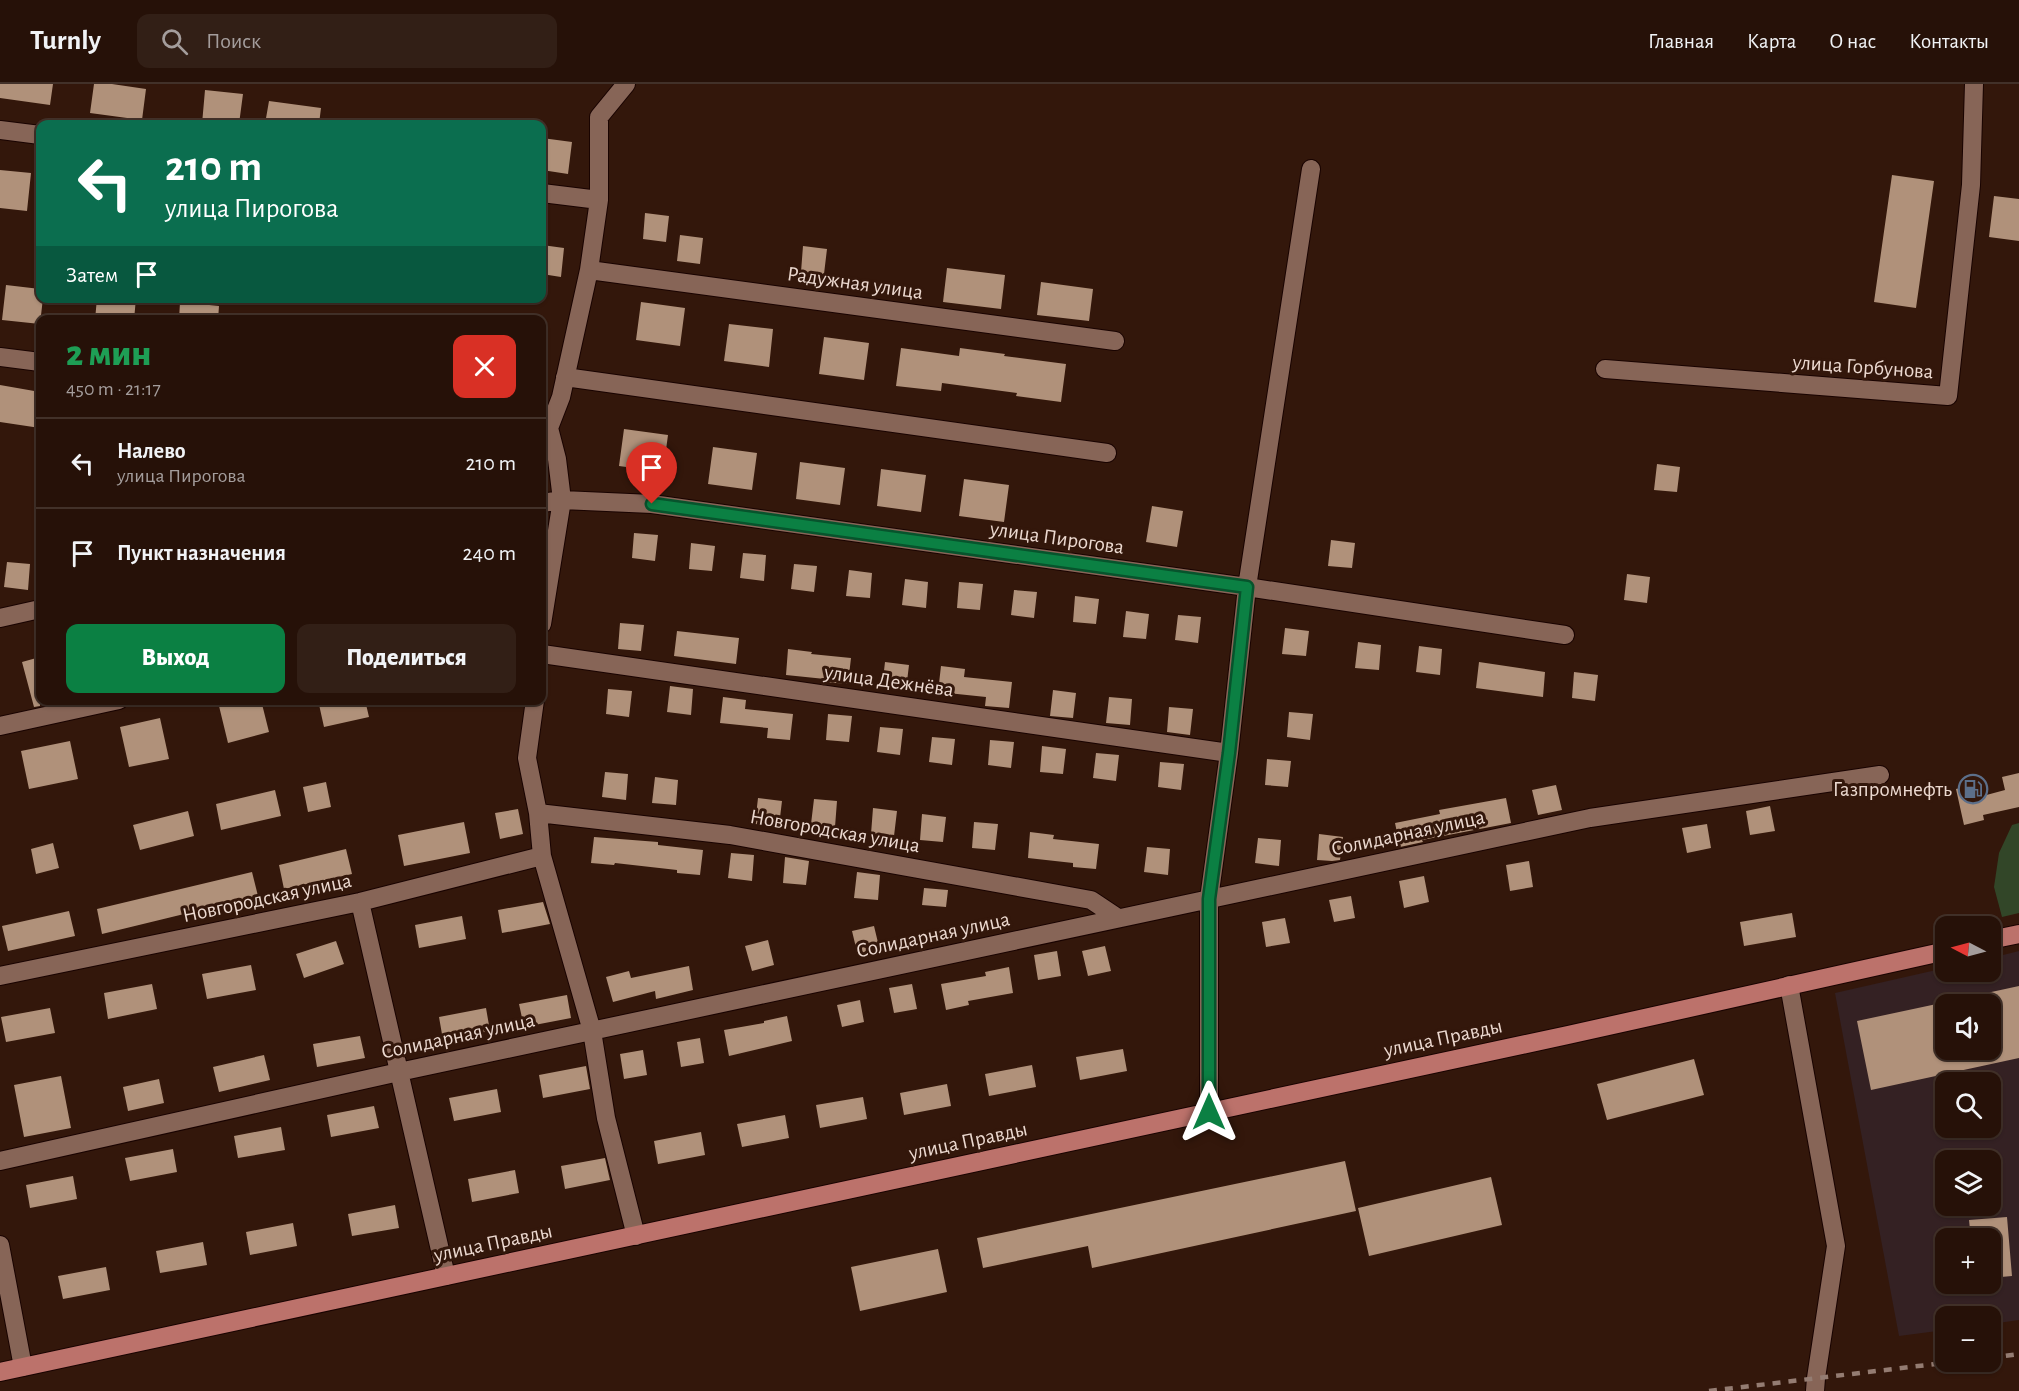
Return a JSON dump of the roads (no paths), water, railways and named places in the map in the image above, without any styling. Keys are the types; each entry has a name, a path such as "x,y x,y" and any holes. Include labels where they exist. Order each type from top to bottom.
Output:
{"main road":[{"path":"2001,938 2019,934"},
{"name":"улица Правды","path":"0,1372 1935,953"}],"street":[{"path":"546,425 561,397 589,270 599,200 599,117 626,84"},
{"name":"улица Горбунова","path":"1605,369 1948,396 1971,185 1974,84"},
{"path":"0,130 36,134"},
{"path":"1209,1112 1209,899 1229,753 1247,587 1311,169"},
{"path":"546,194 599,200"},
{"name":"Радужная улица","path":"589,270 1115,341"},
{"path":"0,357 36,362"},
{"path":"565,377 1107,453"},
{"path":"546,430 557,459 562,500 546,599"},
{"name":"улица Пирогова","path":"546,502 562,500 652,504 1247,587 1565,635"},
{"path":"0,618 36,610"},
{"name":"улица Дежнёва","path":"546,655 1229,753"},
{"path":"0,726 96,705"},
{"path":"534,705 527,758 538,813 542,856 592,1031 606,1118 636,1236"},
{"name":"Солидарная улица","path":"0,1161 399,1072 1590,818 1880,775"},
{"name":"Новгородская улица","path":"538,813 730,835 1091,900 1118,918"},
{"name":"Новгородская улица","path":"0,976 360,902 542,856"},
{"path":"360,902 446,1276"},
{"path":"1789,985 1836,1246 1815,1391"},
{"path":"0,1245 23,1367"}],"railway":[{"path":"2001,1356 2019,1354"},
{"path":"1709,1391 1935,1364"}],"place":[{"name":"Газпромнефть","path":"1973,789"}]}
